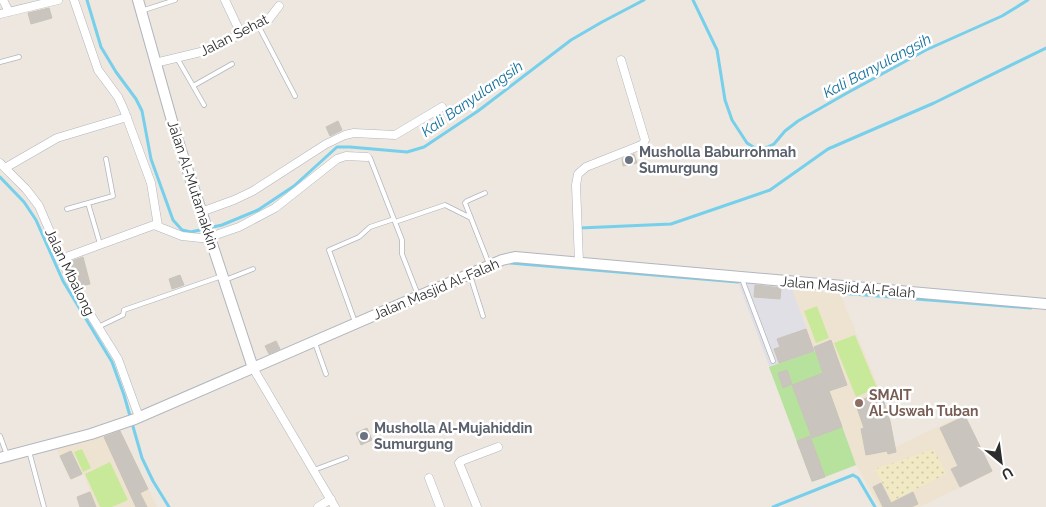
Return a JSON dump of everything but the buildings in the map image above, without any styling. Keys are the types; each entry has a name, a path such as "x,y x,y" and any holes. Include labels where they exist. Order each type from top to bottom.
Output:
{"street":[{"path":"3,0 9,12"},
{"path":"0,14 58,0"},
{"path":"74,0 96,66 120,100 127,117 151,183 158,226"},
{"name":"Jalan Al-Mutamakkin","path":"138,0 176,135 253,368"},
{"path":"225,0 241,34"},
{"name":"Jalan Sehat","path":"155,63 207,51 271,18 279,6"},
{"path":"579,262 576,185 578,174 586,167 640,146 645,140 621,60"},
{"path":"202,213 253,191 326,144 345,135 354,133 395,136 442,107"},
{"path":"2,165 54,140 127,117"},
{"path":"60,259 150,226 158,226 185,237 201,238 247,224 269,211 337,159 346,156 367,157"},
{"name":"Jalan Mbalong","path":"2,165 37,203 60,259 81,300 118,359 137,418"},
{"name":"Jalan Masjid Al-Falah","path":"4,457 137,418 470,274 516,257 1046,304"},
{"path":"253,368 335,507"},
{"path":"477,507 459,463 498,446"},
{"path":"429,478 440,507"},
{"path":"318,507 330,499"}],"lane":[{"path":"141,11 175,0"},
{"path":"258,25 295,96"},
{"path":"0,62 19,57"},
{"path":"177,58 204,106"},
{"path":"193,86 232,64"},
{"path":"367,157 370,158 395,220 402,240 402,254 418,297"},
{"path":"67,209 114,196 106,159"},
{"path":"485,193 466,202 490,266"},
{"path":"88,203 100,245"},
{"path":"356,324 329,250 360,236 370,227 445,205 471,218"},
{"path":"98,327 123,315 124,310 253,269"},
{"path":"470,274 483,316"},
{"path":"741,278 773,361"},
{"path":"314,342 326,374"},
{"path":"0,436 4,457"},
{"path":"28,451 44,507"},
{"path":"314,470 346,458"}],"shaded area":[{"path":"738,282 792,288 856,465 812,482"},
{"name":"SMAIT Al-Uswah Tuban","path":"792,288 840,293 881,393 890,419 895,447 965,414 993,472 919,507 880,507 856,465"},
{"path":"120,429 157,507 80,507 76,497 90,491 84,474 70,480 56,448"}],"green space":[{"path":"817,306 829,338 816,343 804,311"},
{"path":"855,335 877,388 856,397 834,343"},
{"path":"815,351 856,465 812,482 769,367"},
{"path":"82,449 91,468 83,472 74,452"},
{"path":"110,462 128,500 112,507 100,507 85,474"}],"sand":[{"path":"934,449 946,474 892,501 875,469"}],"waterway":[{"name":"Kali Banyulangsih","path":"87,0 101,47 142,111 151,159 173,220 182,230 191,232 222,225 258,210 294,186 337,147 407,152 424,147 478,111 571,40 644,0"},
{"name":"Kali Banyulangsih","path":"693,0 717,50 725,100 732,120 747,143 761,150 774,144 785,131 798,121 847,93 926,50 1002,16 1028,0"},
{"path":"580,228 671,224 770,190 828,149 934,103 1046,48"},
{"path":"0,177 24,202 36,220 63,281 112,362 124,395 142,458 169,507"},
{"path":"510,263 738,282"},
{"path":"840,293 1031,308"},
{"path":"773,507 853,475 858,478 875,507"}],"place":[{"name":"Musholla Baburrohmah Sumurgung","path":"629,160"},
{"name":"SMAIT Al-Uswah Tuban","path":"859,403"},
{"name":"Musholla Al-Mujahiddin Sumurgung","path":"364,436"}]}
